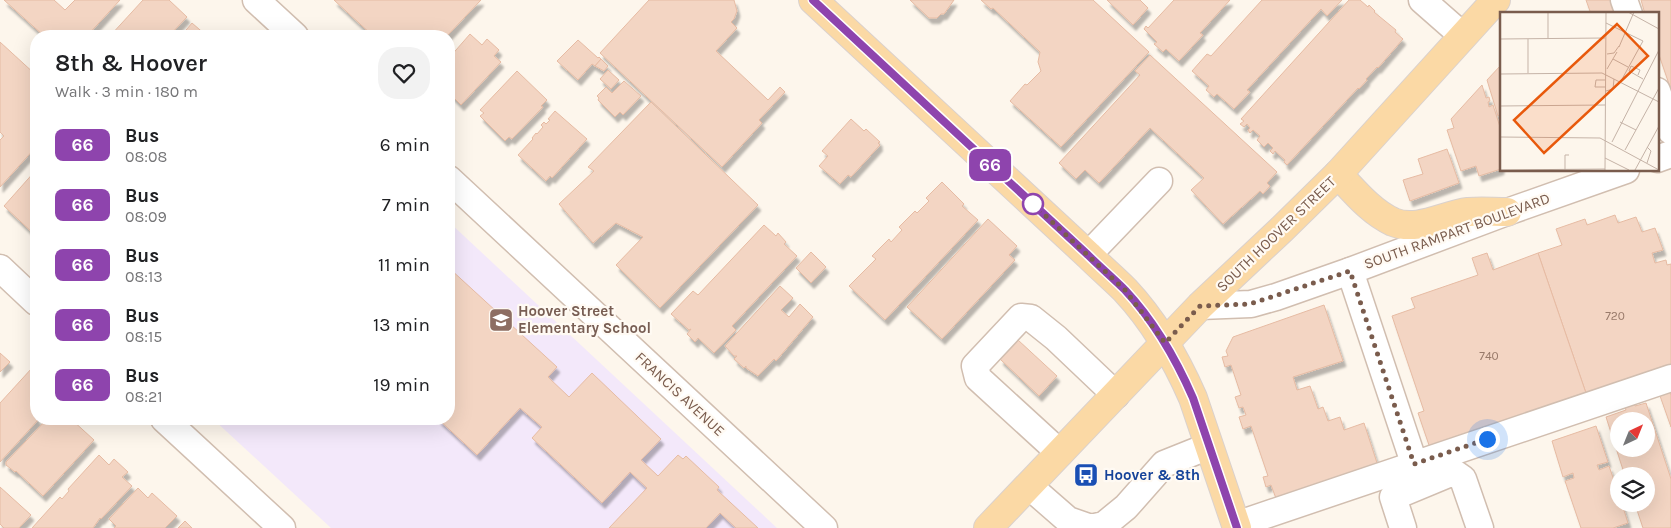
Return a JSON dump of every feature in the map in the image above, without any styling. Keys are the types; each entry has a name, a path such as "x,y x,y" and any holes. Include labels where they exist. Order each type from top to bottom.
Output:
{"main road":[{"path":"813,0 1125,290 1165,343 1193,398 1237,526"},
{"name":"SOUTH HOOVER STREET","path":"988,528 1200,306 1338,174 1496,0"},
{"path":"1338,174 1374,210 1393,222 1410,226 1468,212 1507,212"}],"street":[{"path":"256,0 288,30"},
{"path":"1422,0 1463,36"},
{"path":"1624,0 1628,12"},
{"path":"1658,94 1671,131"},
{"path":"1658,159 1671,154"},
{"name":"SOUTH RAMPART BOULEVARD","path":"1200,306 1250,304 1350,271 1623,171"},
{"path":"1088,255 1160,181"},
{"name":"FRANCIS AVENUE","path":"455,185 824,528"},
{"path":"0,268 30,296"},
{"path":"1350,271 1414,464"},
{"path":"1060,454 978,378 975,366 1021,317 1031,318 1056,338 1116,395"},
{"path":"1237,526 1414,464 1671,378"},
{"path":"170,425 282,528"},
{"path":"1029,486 1068,520 1091,528 1104,526 1126,507 1164,464 1209,446"},
{"path":"1403,528 1393,497 1453,472 1463,480 1480,528"}],"shaded area":[{"name":"Hoover Street Elementary School","path":"455,228 777,528 331,528 219,425 455,425"}],"building":[{"path":"4,0 54,0 65,10 75,0 120,0 92,30 37,30"},
{"path":"143,0 169,0 187,17 175,30 116,30"},
{"path":"334,0 481,0 453,30 366,30"},
{"path":"649,0 734,0 737,11 731,22 737,28 716,51 768,100 780,87 785,92 759,120 762,123 722,167 600,53"},
{"path":"910,0 954,0 944,14 937,18 929,18"},
{"path":"981,0 1093,0 1149,52 1061,147 1010,101 1025,84 1027,85 1041,71 1038,62 1040,52 993,8 991,9"},
{"path":"1107,0 1140,0 1148,8 1133,25"},
{"path":"1174,0 1230,0 1200,33 1203,35 1179,61 1166,49 1163,52 1154,44 1157,42 1144,29 1146,26 1148,28"},
{"path":"1262,0 1342,0 1327,16 1321,9 1247,90 1250,92 1234,109 1217,94 1214,97 1206,90 1209,86 1192,71 1207,54 1211,56"},
{"path":"1349,0 1360,0 1368,7 1369,5 1403,39 1287,165 1284,162 1285,160 1275,151 1273,154 1270,151 1273,148 1268,143 1264,147 1257,140 1260,136 1253,130 1250,133 1248,130 1250,128 1247,124 1244,127 1240,124 1244,121 1241,119"},
{"path":"1586,0 1620,0 1623,12 1590,12"},
{"path":"1641,0 1671,0 1671,90 1658,52 1658,12 1644,12"},
{"path":"192,23 200,30 186,30"},
{"path":"470,34 482,45 487,39 499,50 494,56 501,62 461,105 455,99 455,51"},
{"path":"578,40 601,59 595,66 592,64 578,80 557,61"},
{"path":"0,42 30,70 30,154 0,187 0,140 4,136 0,132"},
{"path":"1150,55 1277,172 1267,183 1270,186 1263,194 1260,191 1223,224 1191,190 1204,178 1150,128 1099,183 1085,170 1076,179 1059,163 1140,75 1135,71"},
{"path":"601,59 608,66 604,71 595,66"},
{"path":"1500,66 1500,115 1498,116 1487,80"},
{"path":"608,70 619,80 611,89 600,79"},
{"path":"517,71 547,100 541,106 543,107 512,139 509,137 505,141 480,116 484,113 480,110"},
{"path":"624,81 641,96 623,115 620,112 615,117 598,100 597,96 606,87 612,93"},
{"path":"1482,85 1486,98 1489,97 1489,107 1493,105 1500,127 1500,169 1479,176 1476,166 1461,171 1447,130 1454,128 1451,119"},
{"path":"651,102 758,205 660,308 616,265 643,237 616,223 593,243 559,204 594,171 588,167"},
{"path":"555,111 587,139 552,178 550,176 546,181 518,155 543,127 541,125 544,122 546,124 550,120 548,119"},
{"path":"851,119 864,131 866,129 880,142 878,143 880,145 851,177 848,175 840,184 819,166 828,156 822,151"},
{"path":"1447,149 1459,183 1410,201 1403,180 1423,174 1418,159"},
{"path":"30,177 30,230 4,206"},
{"path":"942,182 964,204 962,206 978,220 885,320 849,286 876,259 872,256 889,239 891,242 902,230 899,227 915,211 917,213 929,201 926,198"},
{"path":"1615,215 1618,223 1636,217 1642,232 1655,228 1663,250 1652,253 1655,263 1666,260 1667,265 1671,264 1671,367 1587,396 1538,253 1562,245 1556,229 1585,219 1587,225"},
{"path":"988,219 1017,246 1009,255 1015,260 942,339 907,307"},
{"path":"764,225 776,236 778,233 786,242 784,244 797,256 732,326 736,330 714,353 698,338 695,342 687,334 691,329 689,330 671,314 693,291 698,295"},
{"path":"811,252 826,267 811,283 796,268"},
{"path":"1487,253 1493,270 1538,253 1587,396 1430,448 1418,413 1424,411 1392,316 1415,308 1411,298 1478,275 1472,258"},
{"path":"455,274 557,367 548,377 569,397 592,373 661,439 641,460 658,476 678,455 683,459 686,456 719,487 717,490 758,528 736,528 720,513 706,528 609,528 647,488 630,472 602,503 532,438 542,427 520,408 477,455 444,425 455,425"},
{"path":"780,286 793,298 781,310 789,317 800,304 813,317 776,361 774,359 758,376 746,368 746,366 744,368 734,359 737,356 734,356 725,346"},
{"path":"1324,305 1343,361 1293,377 1297,390 1310,386 1318,409 1323,407 1328,421 1340,417 1344,430 1364,423 1378,466 1277,501 1271,485 1266,487 1263,477 1268,476 1251,426 1243,429 1239,417 1246,415 1243,407 1239,408 1235,397 1241,395 1231,365 1225,367 1222,357 1228,356 1226,351 1233,337"},
{"path":"1018,340 1057,376 1039,396 1000,359"},
{"path":"0,353 10,362 0,372"},
{"path":"30,370 30,425 34,425 0,462 0,403"},
{"path":"1669,390 1671,395 1671,427 1659,393"},
{"path":"1634,402 1635,406 1646,403 1649,412 1620,412 1626,410 1624,406"},
{"path":"1610,416 1610,429 1606,417"},
{"path":"41,425 78,425 94,440 43,496 16,471 6,465 6,462"},
{"path":"1596,426 1608,462 1597,465 1599,470 1609,466 1610,469 1610,512 1625,512 1628,523 1613,528 1581,528 1565,481 1574,478 1573,473 1563,477 1552,441"},
{"path":"1655,430 1671,479 1671,528 1643,528 1638,512 1655,512 1655,467 1622,467 1619,458 1655,458"},
{"path":"99,455 109,465 114,459 128,472 122,477 132,486 100,518 93,528 32,528 60,497 62,499 69,491 68,489"},
{"path":"0,487 31,515 19,528 4,528 0,524"},
{"path":"138,488 148,498 152,493 177,516 165,528 114,528 116,526 109,519"},
{"path":"185,521 192,528 178,528"}],"bus line":[{"name":"66","path":"813,0 1088,255 1125,290 1138,306 1165,343 1186,382 1237,528"}],"place":[{"name":"Hoover Street Elementary School","path":"501,320"},
{"name":"Hoover & 8th","path":"1086,475"}],"route":[{"path":"1033,204 1125,290 1165,343 1200,306 1250,304 1276,297 1350,271 1414,464 1487,439"}]}
